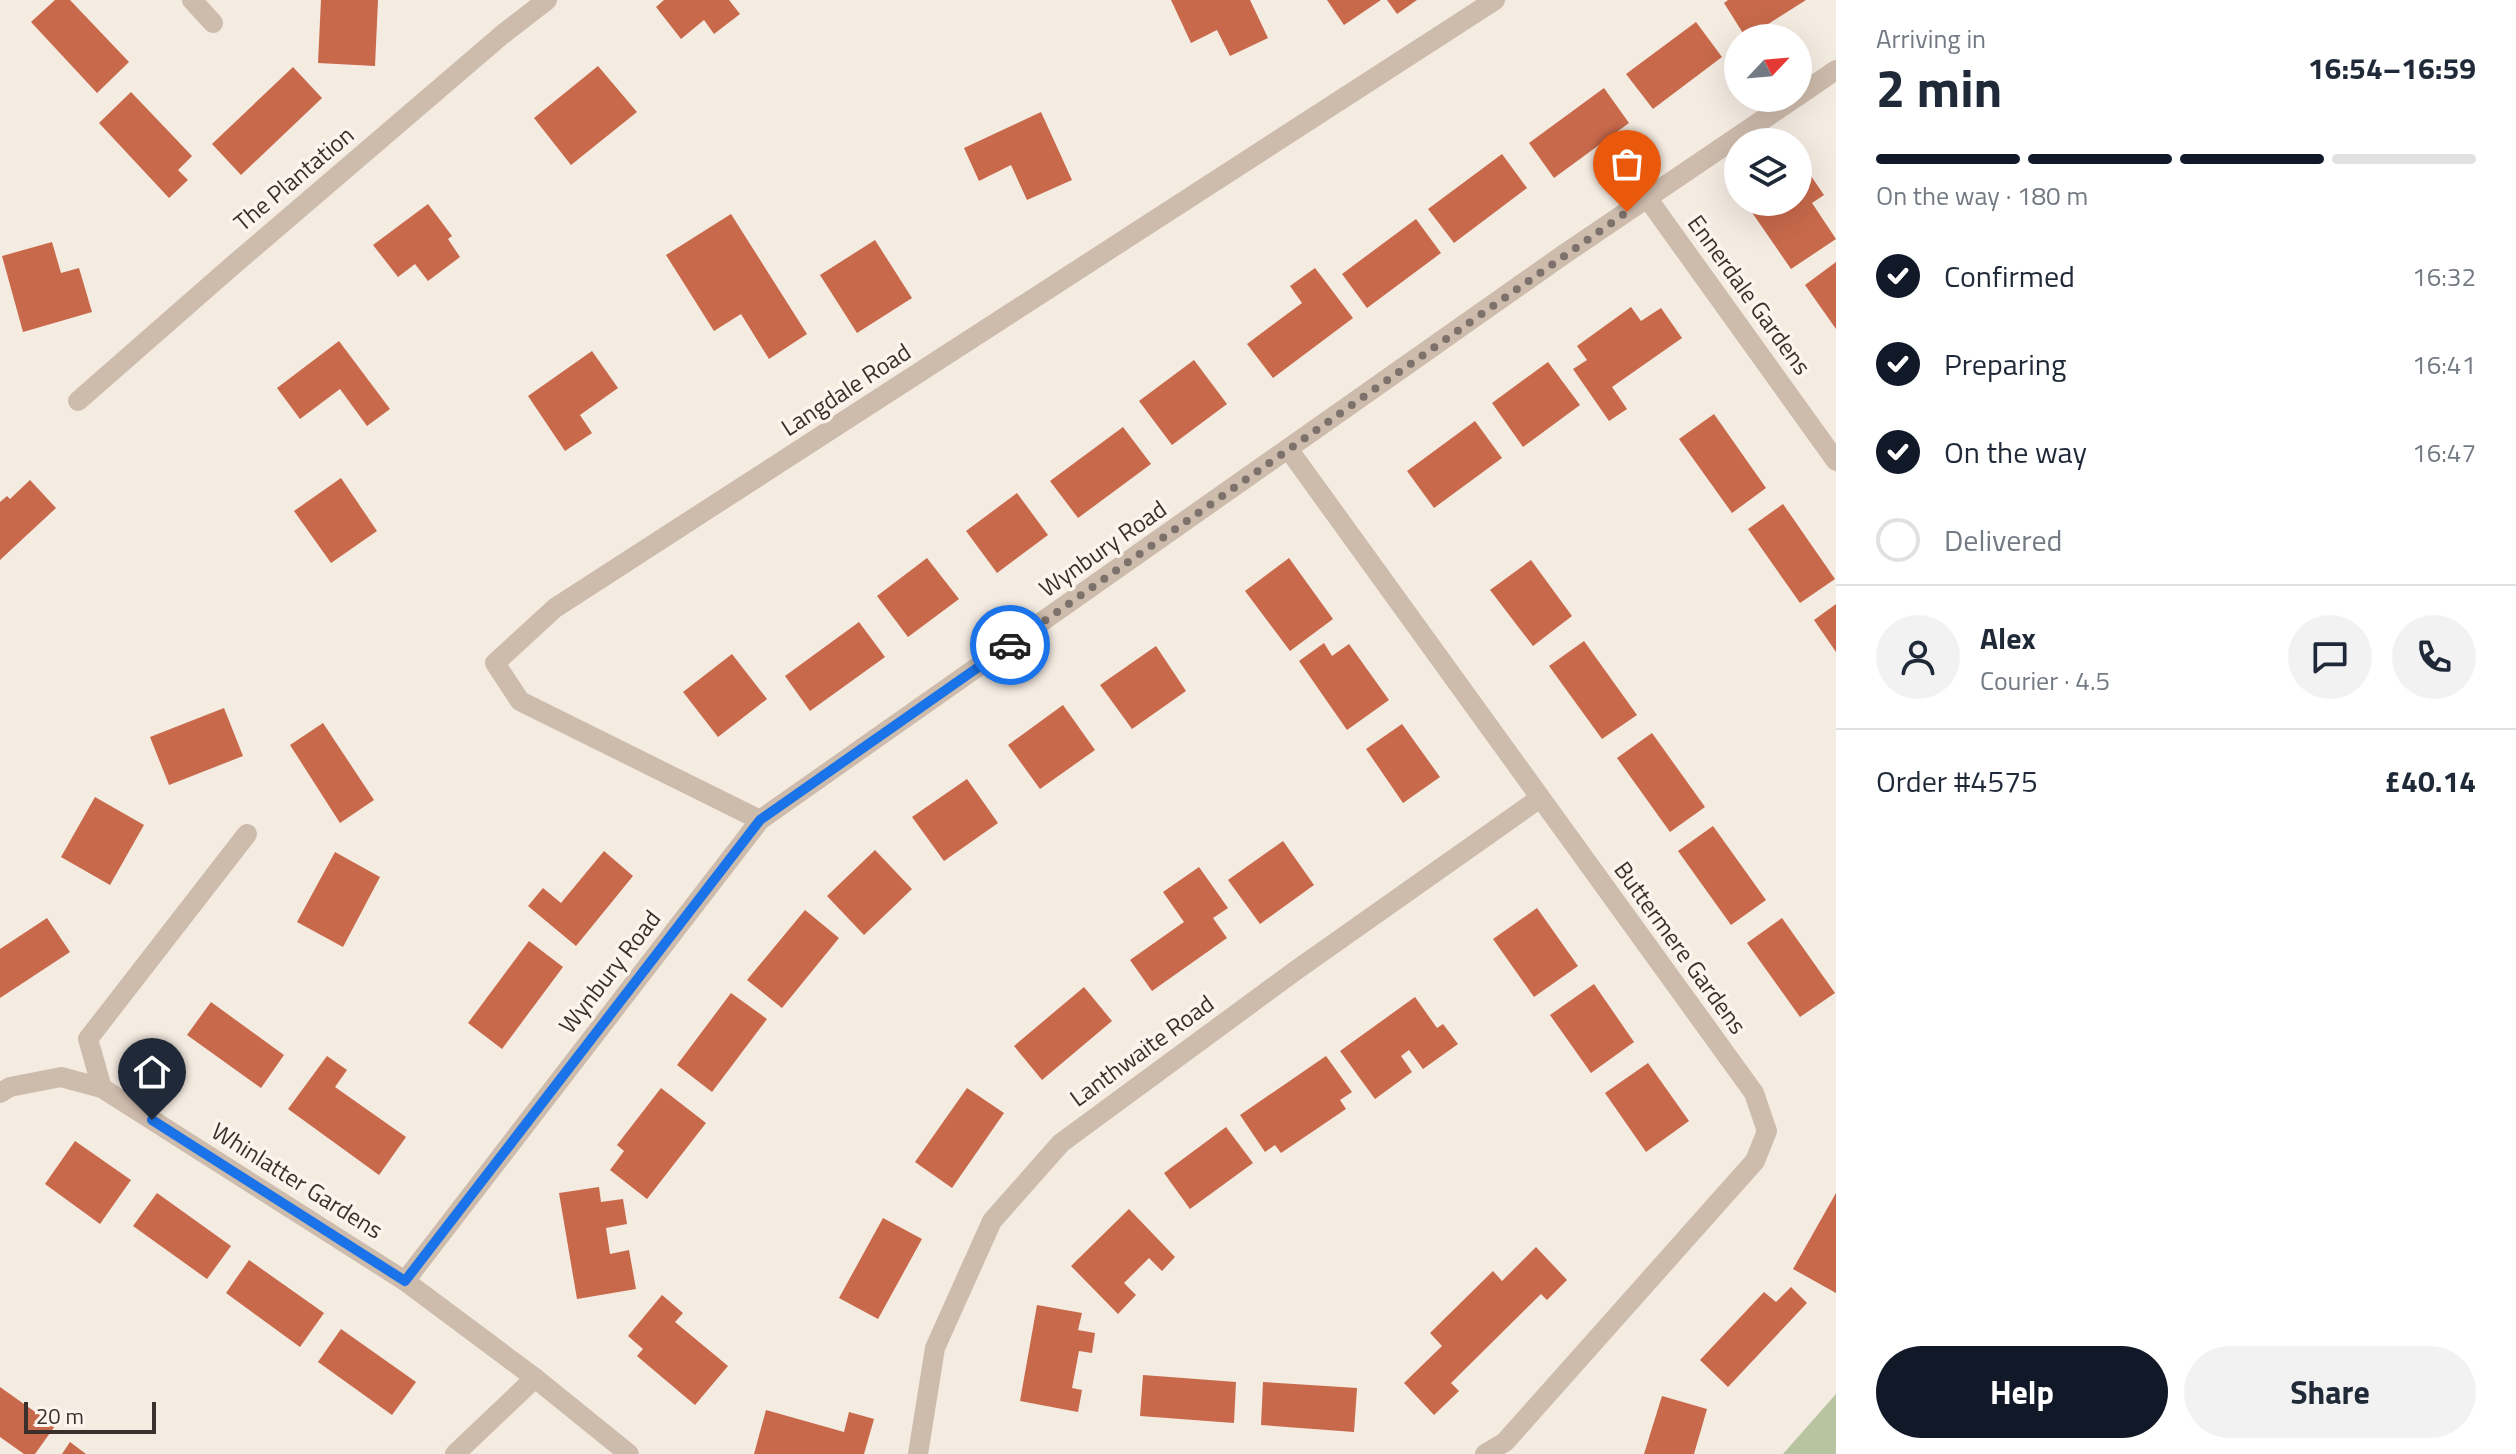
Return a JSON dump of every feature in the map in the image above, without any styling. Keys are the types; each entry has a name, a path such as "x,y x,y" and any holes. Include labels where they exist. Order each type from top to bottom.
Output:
{"street":[{"path":"192,0 213,23"},
{"name":"The Plantation","path":"78,401 242,257 547,0"},
{"name":"Langdale Road","path":"760,820 520,701 495,663 555,608 1495,0"},
{"name":"Wynbury Road","path":"1812,87 1836,70"},
{"name":"Wynbury Road","path":"405,1281 760,820 1563,255 1775,112"},
{"name":"Ennerdale Gardens","path":"1648,199 1836,461"},
{"name":"Buttermere Gardens","path":"1289,450 1754,1093 1767,1131 1755,1161 1505,1442 1485,1454"},
{"name":"Lanthwaite Road","path":"918,1454 935,1348 992,1221 1061,1143 1295,971 1540,798"},
{"path":"102,1088 88,1039 247,834"},
{"name":"Whinlatter Gardens","path":"0,1093 10,1087 61,1077 102,1088 405,1281 535,1378 629,1454"},
{"path":"455,1454 535,1378"}],"green space":[{"path":"1836,1394 1836,1454 1783,1454"}],"building":[{"path":"55,0 70,0 129,62 97,93 31,22"},
{"path":"321,0 378,0 375,66 318,63"},
{"path":"664,0 729,0 740,14 714,34 704,20 681,39 656,7"},
{"path":"1171,0 1250,0 1268,38 1230,56 1217,30 1191,43"},
{"path":"1327,0 1381,0 1344,25"},
{"path":"1387,0 1417,0 1397,14"},
{"path":"1728,0 1806,0 1768,24 1737,24 1724,3"},
{"path":"1696,22 1722,57 1653,109 1626,74"},
{"path":"598,66 637,112 571,165 534,118"},
{"path":"293,67 322,98 241,175 212,144"},
{"path":"1604,88 1629,123 1554,178 1529,143"},
{"path":"131,92 192,156 178,170 188,180 169,198 99,123"},
{"path":"1041,112 1072,180 1027,200 1011,165 979,181 964,148"},
{"path":"1502,154 1527,188 1454,243 1428,209"},
{"path":"1812,177 1824,195 1812,203"},
{"path":"1812,203 1836,239 1791,269 1754,216 1812,216"},
{"path":"428,204 452,236 448,239 460,257 428,281 415,264 398,277 373,245"},
{"path":"731,214 807,334 769,359 741,314 714,331 666,255"},
{"path":"1416,219 1441,253 1367,308 1342,274"},
{"path":"875,240 912,298 857,333 820,275"},
{"path":"52,242 61,273 79,268 92,312 23,332 2,256"},
{"path":"1836,262 1836,329 1805,285"},
{"path":"1315,268 1353,318 1273,378 1247,344 1302,303 1290,286"},
{"path":"1631,307 1641,321 1661,308 1682,338 1612,387 1627,409 1609,421 1573,369 1587,360 1577,346"},
{"path":"339,341 390,409 367,426 340,389 300,419 277,388"},
{"path":"592,351 618,388 580,415 592,433 565,451 528,396"},
{"path":"1194,360 1227,404 1172,445 1139,401"},
{"path":"1548,362 1580,405 1523,447 1492,403"},
{"path":"1714,414 1766,488 1732,513 1679,439"},
{"path":"1475,421 1502,458 1434,508 1407,471"},
{"path":"1123,427 1151,464 1078,518 1050,481"},
{"path":"341,478 377,531 331,563 294,511"},
{"path":"30,480 56,508 0,560 0,502 7,496 10,499"},
{"path":"1017,493 1048,535 997,573 966,531"},
{"path":"1783,504 1835,579 1800,603 1748,529"},
{"path":"927,558 959,599 908,637 877,596"},
{"path":"1289,558 1333,619 1290,651 1245,591"},
{"path":"1531,560 1572,616 1533,646 1490,590"},
{"path":"1836,604 1836,652 1814,620"},
{"path":"859,622 885,657 810,711 785,676"},
{"path":"1584,641 1637,715 1602,739 1549,666"},
{"path":"1324,643 1332,656 1349,644 1389,700 1347,730 1299,661"},
{"path":"1156,646 1186,691 1132,729 1100,685"},
{"path":"732,654 767,699 718,737 683,692"},
{"path":"1063,705 1095,750 1040,789 1008,745"},
{"path":"224,708 243,756 169,785 150,737"},
{"path":"323,723 374,800 340,823 290,745"},
{"path":"1402,724 1440,777 1403,803 1366,749"},
{"path":"1652,733 1705,807 1670,832 1617,758"},
{"path":"967,779 998,823 944,861 912,817"},
{"path":"95,797 144,825 110,885 61,857"},
{"path":"1713,826 1766,900 1731,925 1678,851"},
{"path":"1283,841 1314,885 1260,924 1228,880"},
{"path":"875,850 912,889 864,935 827,896"},
{"path":"604,851 633,876 576,946 528,906 543,888 561,903"},
{"path":"335,852 380,877 343,947 297,922"},
{"path":"1199,867 1228,908 1213,918 1227,938 1152,991 1130,960 1184,922 1163,892"},
{"path":"1537,908 1578,966 1534,997 1493,939"},
{"path":"805,910 839,938 782,1008 747,980"},
{"path":"47,918 70,952 0,998 0,949"},
{"path":"1782,918 1835,993 1800,1017 1747,943"},
{"path":"529,941 563,967 502,1049 468,1023"},
{"path":"1594,984 1634,1042 1591,1073 1550,1015"},
{"path":"1084,987 1112,1021 1042,1080 1014,1046"},
{"path":"731,993 767,1019 712,1092 677,1065"},
{"path":"1415,997 1437,1028 1443,1024 1458,1044 1423,1069 1409,1050 1401,1056 1412,1072 1375,1099 1340,1051"},
{"path":"211,1002 284,1055 261,1088 187,1035"},
{"path":"327,1056 347,1070 335,1087 406,1137 379,1175 288,1109"},
{"path":"1326,1056 1352,1092 1340,1100 1346,1109 1281,1153 1275,1145 1265,1152 1240,1115"},
{"path":"1648,1063 1689,1121 1646,1152 1605,1093"},
{"path":"661,1088 706,1123 647,1199 610,1170 624,1151 617,1145"},
{"path":"967,1088 1004,1113 952,1188 915,1162"},
{"path":"1226,1127 1253,1163 1190,1209 1164,1173"},
{"path":"75,1141 131,1180 100,1224 45,1184"},
{"path":"599,1187 601,1202 623,1199 627,1224 606,1228 610,1254 629,1250 636,1289 577,1299 559,1193"},
{"path":"157,1193 231,1246 207,1279 133,1226"},
{"path":"1836,1193 1836,1293 1793,1269"},
{"path":"1129,1209 1175,1257 1162,1271 1149,1258 1124,1283 1136,1295 1118,1314 1071,1266"},
{"path":"883,1218 922,1239 878,1319 839,1298"},
{"path":"1536,1247 1567,1280 1547,1300 1541,1294 1451,1383 1459,1391 1434,1415 1404,1383 1442,1346 1430,1333 1493,1271 1502,1281"},
{"path":"249,1260 324,1313 300,1347 226,1293"},
{"path":"1791,1287 1807,1303 1728,1387 1700,1360 1764,1292 1776,1302"},
{"path":"662,1295 683,1313 675,1322 728,1366 695,1405 637,1356 643,1349 628,1336"},
{"path":"1037,1305 1082,1313 1078,1330 1095,1333 1092,1353 1079,1351 1072,1388 1082,1390 1078,1412 1020,1401"},
{"path":"341,1329 416,1382 392,1415 318,1362"},
{"path":"1143,1375 1236,1382 1234,1423 1140,1416"},
{"path":"1263,1382 1357,1388 1354,1432 1261,1425"},
{"path":"0,1387 55,1426 35,1454 24,1454 0,1437"},
{"path":"1662,1396 1707,1409 1694,1454 1644,1454"},
{"path":"766,1410 844,1432 849,1412 874,1419 864,1454 754,1454"},
{"path":"70,1442 86,1454 62,1454"}],"way so far":[{"path":"1010,645 1627,212"}],"route":[{"path":"152,1120 405,1281 760,820 1010,645"}]}
